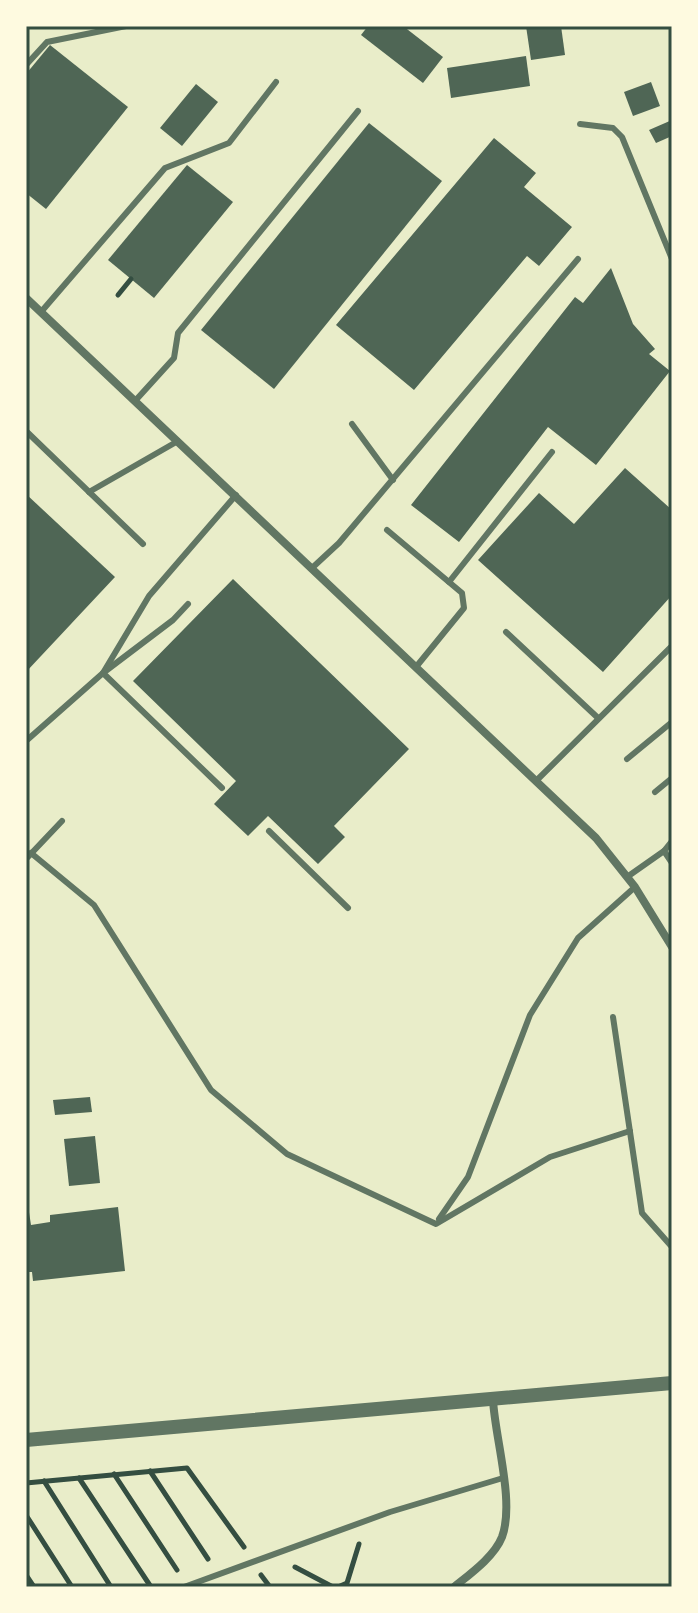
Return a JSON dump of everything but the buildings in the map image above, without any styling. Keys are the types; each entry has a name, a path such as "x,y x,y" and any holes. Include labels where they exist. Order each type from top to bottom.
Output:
{"street":[{"path":"26,298 596,838 635,887 672,947"},
{"path":"26,1440 672,1383"},
{"path":"454,1587 485,1561 502,1538 505,1509 503,1478 493,1400"}],"lane":[{"path":"26,65 47,42 126,26"},
{"path":"41,312 165,168 229,143 276,82"},
{"path":"135,401 174,358 178,333 358,111"},
{"path":"580,124 613,128 622,137 672,259"},
{"path":"312,568 339,543 578,259"},
{"path":"352,424 393,480"},
{"path":"26,431 143,544"},
{"path":"89,492 178,441"},
{"path":"449,582 552,452"},
{"path":"103,673 149,596 236,495"},
{"path":"387,530 462,593 464,608 416,667"},
{"path":"26,741 103,673 173,620 188,604"},
{"path":"506,632 597,717"},
{"path":"536,781 597,717 672,646"},
{"path":"103,673 222,788"},
{"path":"627,759 672,722"},
{"path":"655,792 672,778"},
{"path":"62,821 28,856 94,905 211,1090 287,1154 436,1224"},
{"path":"269,831 348,908"},
{"path":"627,877 664,851 672,841"},
{"path":"664,851 672,863"},
{"path":"436,1224 468,1177 530,1015 578,938 635,887"},
{"path":"613,1017 642,1213 672,1247"},
{"path":"436,1224 550,1157 630,1131"},
{"path":"186,1586 357,1524 503,1478"}],"path":[{"path":"118,295 131,279"},
{"path":"26,1483 187,1468 270,1587"},
{"path":"150,1471 218,1575"},
{"path":"114,1474 186,1586"},
{"path":"79,1478 151,1587"},
{"path":"44,1481 111,1587"},
{"path":"26,1515 72,1587"},
{"path":"281,1552 284,1561 336,1587 347,1583 361,1537 357,1524"},
{"path":"26,1575 34,1587"}]}
